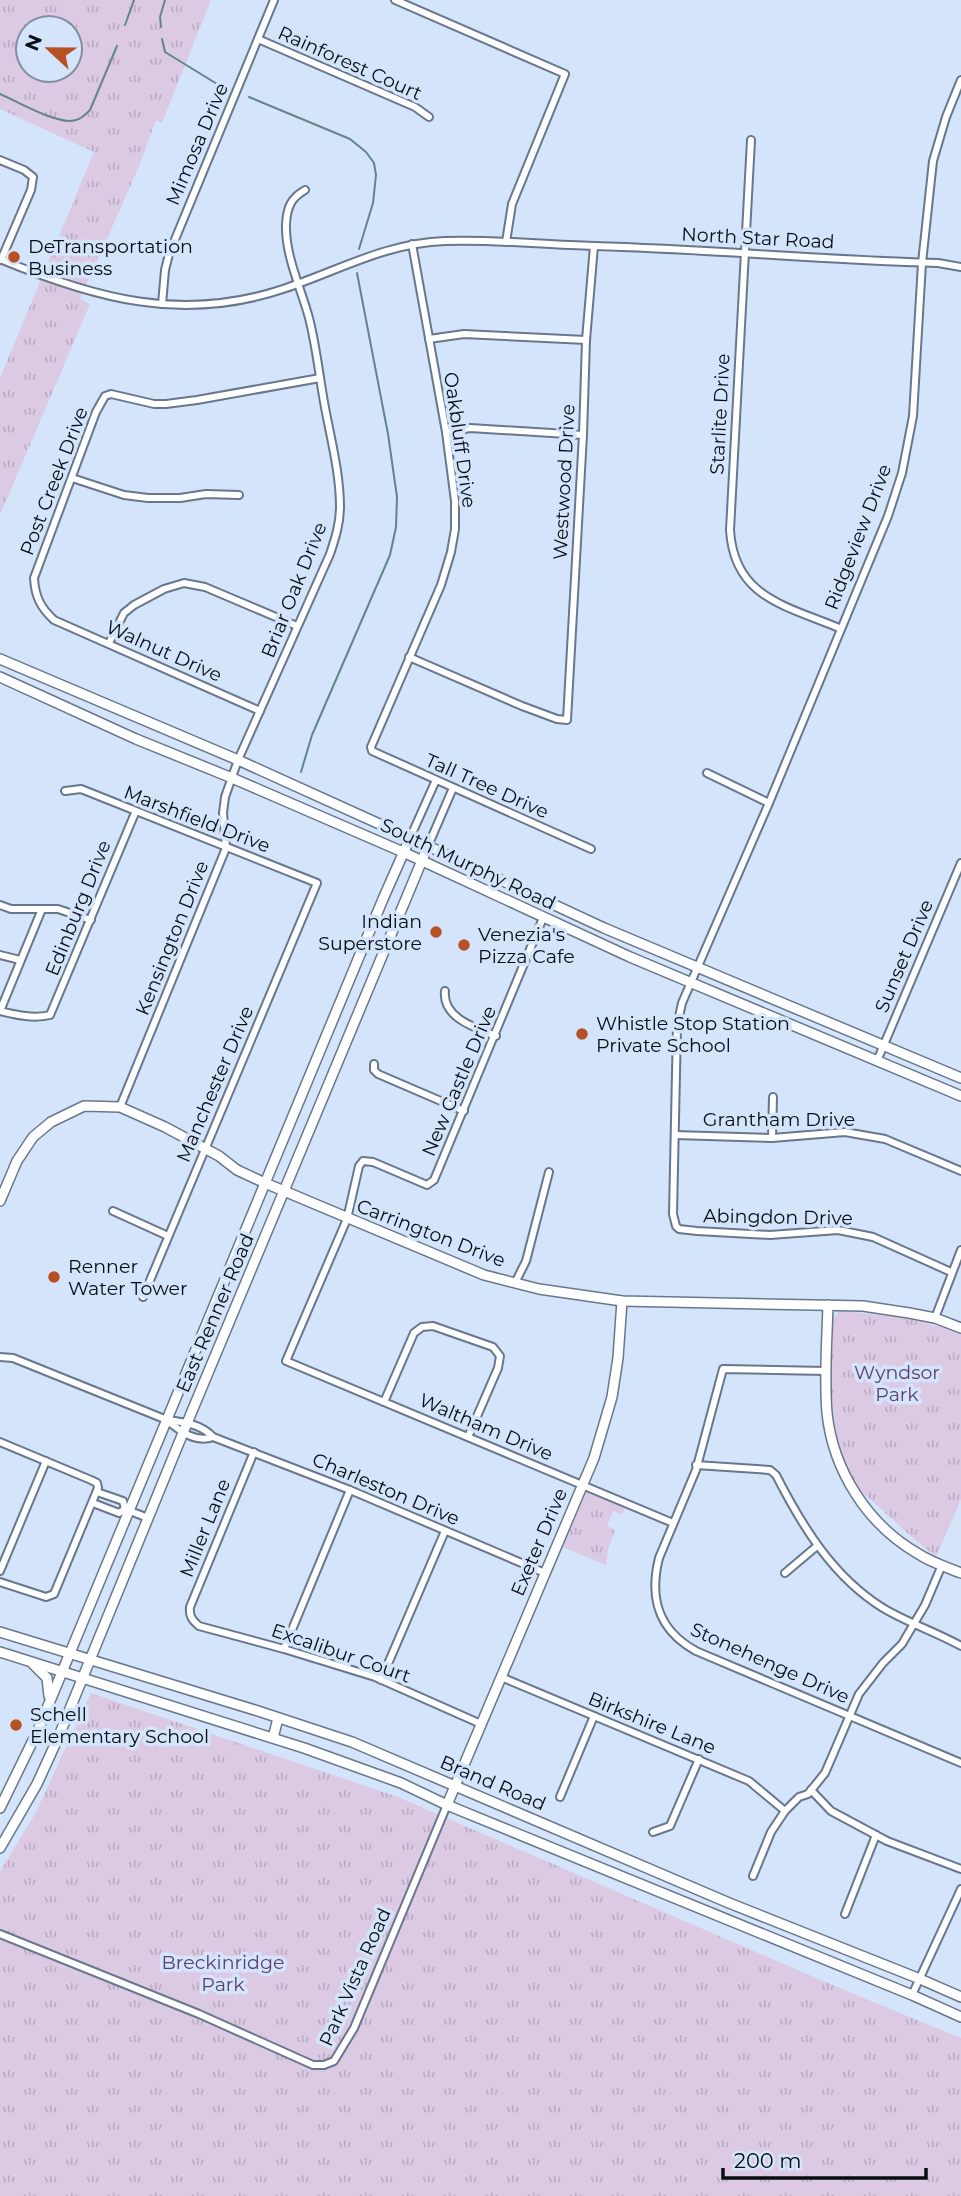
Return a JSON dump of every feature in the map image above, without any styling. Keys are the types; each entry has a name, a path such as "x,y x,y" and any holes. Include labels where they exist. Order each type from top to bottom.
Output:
{"main road":[{"name":"South Murphy Road","path":"0,659 238,760 604,928 961,1078"},
{"name":"South Murphy Road","path":"0,677 404,852 543,918 961,1096"},
{"path":"71,708 78,692"},
{"name":"East Renner Road","path":"0,1808 17,1777 48,1704 410,838"},
{"name":"East Renner Road","path":"0,1848 37,1784 83,1677 428,846"},
{"name":"Carrington Drive","path":"0,1201 27,1145 51,1122 84,1107 120,1107 165,1127 219,1156 237,1170 285,1193 484,1275 552,1291 622,1301 828,1305 891,1309 935,1318 961,1328"},
{"name":"Exeter Drive","path":"447,1805 601,1438 612,1397 618,1358 622,1301"},
{"path":"828,1305 827,1412 831,1437 840,1464 854,1492 872,1518 917,1554 961,1573"},
{"name":"Brand Road","path":"0,1632 352,1742 729,1903 961,1997"},
{"name":"Brand Road","path":"0,1652 273,1738 401,1783 447,1805 961,2017"},
{"path":"29,1661 47,1678 50,1691 48,1704"},
{"path":"273,1738 278,1718"}],"street":[{"name":"Mimosa Drive","path":"162,304 169,254 274,0"},
{"path":"395,0 565,74 512,204 506,242"},
{"name":"Rainforest Court","path":"258,39 415,107 429,117"},
{"name":"Ridgeview Drive","path":"691,982 769,803 839,628 888,516 908,450 913,416 922,263 933,161 961,80"},
{"name":"Starlite Drive","path":"751,140 731,545 740,569 759,592 839,628"},
{"path":"0,160 24,170 33,177 31,190 1,260"},
{"name":"Briar Oak Drive","path":"232,778 330,554 339,526 337,475 310,320 298,284 286,226 293,197 305,190"},
{"name":"North Star Road","path":"1,260 83,290 128,301 162,304 224,302 254,297 298,284 362,257 412,244 444,241 745,252 961,267"},
{"name":"Oakbluff Drive","path":"372,751 371,747 441,585 455,529 456,501 446,432 412,244"},
{"name":"Westwood Drive","path":"409,657 522,706 567,720 586,340 594,246"},
{"path":"429,339 464,334 586,340"},
{"name":"Post Creek Drive","path":"54,620 37,600 34,578 103,398 111,394 154,404 166,404 320,378"},
{"path":"446,432 470,428 583,435"},
{"path":"72,478 124,495 148,498 239,495"},
{"path":"109,643 124,614 134,605 164,589 184,583 205,587 297,626"},
{"name":"Walnut Drive","path":"54,620 260,711"},
{"name":"Tall Tree Drive","path":"372,751 591,849"},
{"path":"707,773 769,803"},
{"name":"Kensington Drive","path":"120,1107 226,848 223,813 232,778"},
{"name":"East Renner Road","path":"410,838 436,780"},
{"name":"East Renner Road","path":"428,846 453,788"},
{"name":"Marshfield Drive","path":"65,791 80,789 317,883"},
{"name":"Edinburg Drive","path":"0,1011 24,1016 50,1015 135,813"},
{"name":"Sunset Drive","path":"877,1061 961,863"},
{"name":"Manchester Drive","path":"143,1297 317,883"},
{"path":"0,905 11,909 69,911 91,920"},
{"path":"0,1011 43,909"},
{"name":"New Castle Drive","path":"286,1361 347,1219 359,1166 363,1161 373,1162 427,1185 434,1180 543,918"},
{"path":"0,955 20,960"},
{"name":"Abingdon Drive","path":"691,982 682,1003 677,1026 673,1214 676,1226 770,1236 838,1230 893,1245 951,1272"},
{"path":"445,992 446,1006 455,1016 496,1036"},
{"path":"374,1064 374,1070 378,1074 464,1111"},
{"path":"772,1138 774,1097"},
{"name":"Grantham Drive","path":"675,1135 772,1138 825,1132 865,1134 908,1147 961,1171"},
{"path":"515,1283 526,1261 548,1172"},
{"path":"113,1211 168,1236"},
{"path":"935,1318 961,1250"},
{"path":"384,1402 414,1333 422,1327 433,1326 493,1347 500,1356 498,1368 468,1437"},
{"name":"Charleston Drive","path":"0,1357 13,1358 167,1420 187,1422 207,1431 213,1437 350,1490 545,1573"},
{"name":"Waltham Drive","path":"286,1361 673,1523"},
{"name":"Stonehenge Drive","path":"826,1371 723,1369 696,1470 659,1558 655,1573 658,1608 674,1636 696,1651 961,1763"},
{"name":"Charleston Drive","path":"167,1420 183,1433 205,1440 213,1437"},
{"path":"0,1442 91,1480 98,1489 123,1502 128,1510 148,1518"},
{"name":"Miller Lane","path":"191,1617 190,1607 254,1452"},
{"path":"0,1571 46,1461"},
{"path":"696,1465 770,1471 776,1475 817,1546 855,1588 914,1625 961,1646"},
{"path":"0,1582 50,1597 56,1591 98,1489"},
{"path":"284,1649 350,1490"},
{"path":"93,1503 119,1513 128,1510"},
{"path":"381,1680 445,1531"},
{"path":"785,1573 817,1546"},
{"path":"753,1875 771,1832 789,1805 811,1790 825,1773 849,1715 867,1682 902,1644 925,1605 942,1565"},
{"name":"Excalibur Court","path":"191,1617 200,1626 381,1680 481,1724"},
{"name":"Birkshire Lane","path":"501,1677 749,1781 785,1811"},
{"path":"560,1797 594,1716"},
{"path":"653,1832 670,1826 699,1759"},
{"path":"811,1790 831,1811 887,1841 961,1869"},
{"name":"Park Vista Road","path":"0,1934 199,2014 313,2065 324,2065 334,2061 356,2022 447,1805"},
{"path":"845,1914 876,1835"},
{"path":"912,1995 961,1889"}],"green space":[{"path":"0,0 211,0 162,123 156,120 138,169 80,299 90,304 0,515 0,378 94,152 0,109"},
{"name":"Wyndsor Park","path":"840,1311 916,1321 961,1334 961,1499 936,1557 861,1491 847,1467 835,1426 832,1382 833,1318"},
{"path":"587,1490 626,1506 622,1514 613,1511 607,1526 615,1530 606,1565 563,1547"},
{"name":"Breckinridge Park","path":"91,1693 398,1797 961,2038 961,2196 0,2196 0,1871 35,1814"}],"waterway":[{"path":"125,25 134,0"},
{"path":"161,27 160,17 165,0"},
{"path":"162,39 165,52 222,87"},
{"path":"0,94 54,118 70,121 79,119 90,110 117,46"},
{"path":"249,97 350,139 366,152 374,163 376,175 373,203 359,249"},
{"path":"301,772 312,735 390,555 396,527 397,497 388,434 357,273"}],"place":[{"name":"DeTransportation Business","path":"14,257"},
{"name":"Indian Superstore","path":"436,932"},
{"name":"Venezia's Pizza Cafe","path":"464,945"},
{"name":"Whistle Stop Station Private School","path":"582,1034"},
{"name":"Renner Water Tower","path":"54,1277"},
{"name":"Schell Elementary School","path":"16,1725"}]}
